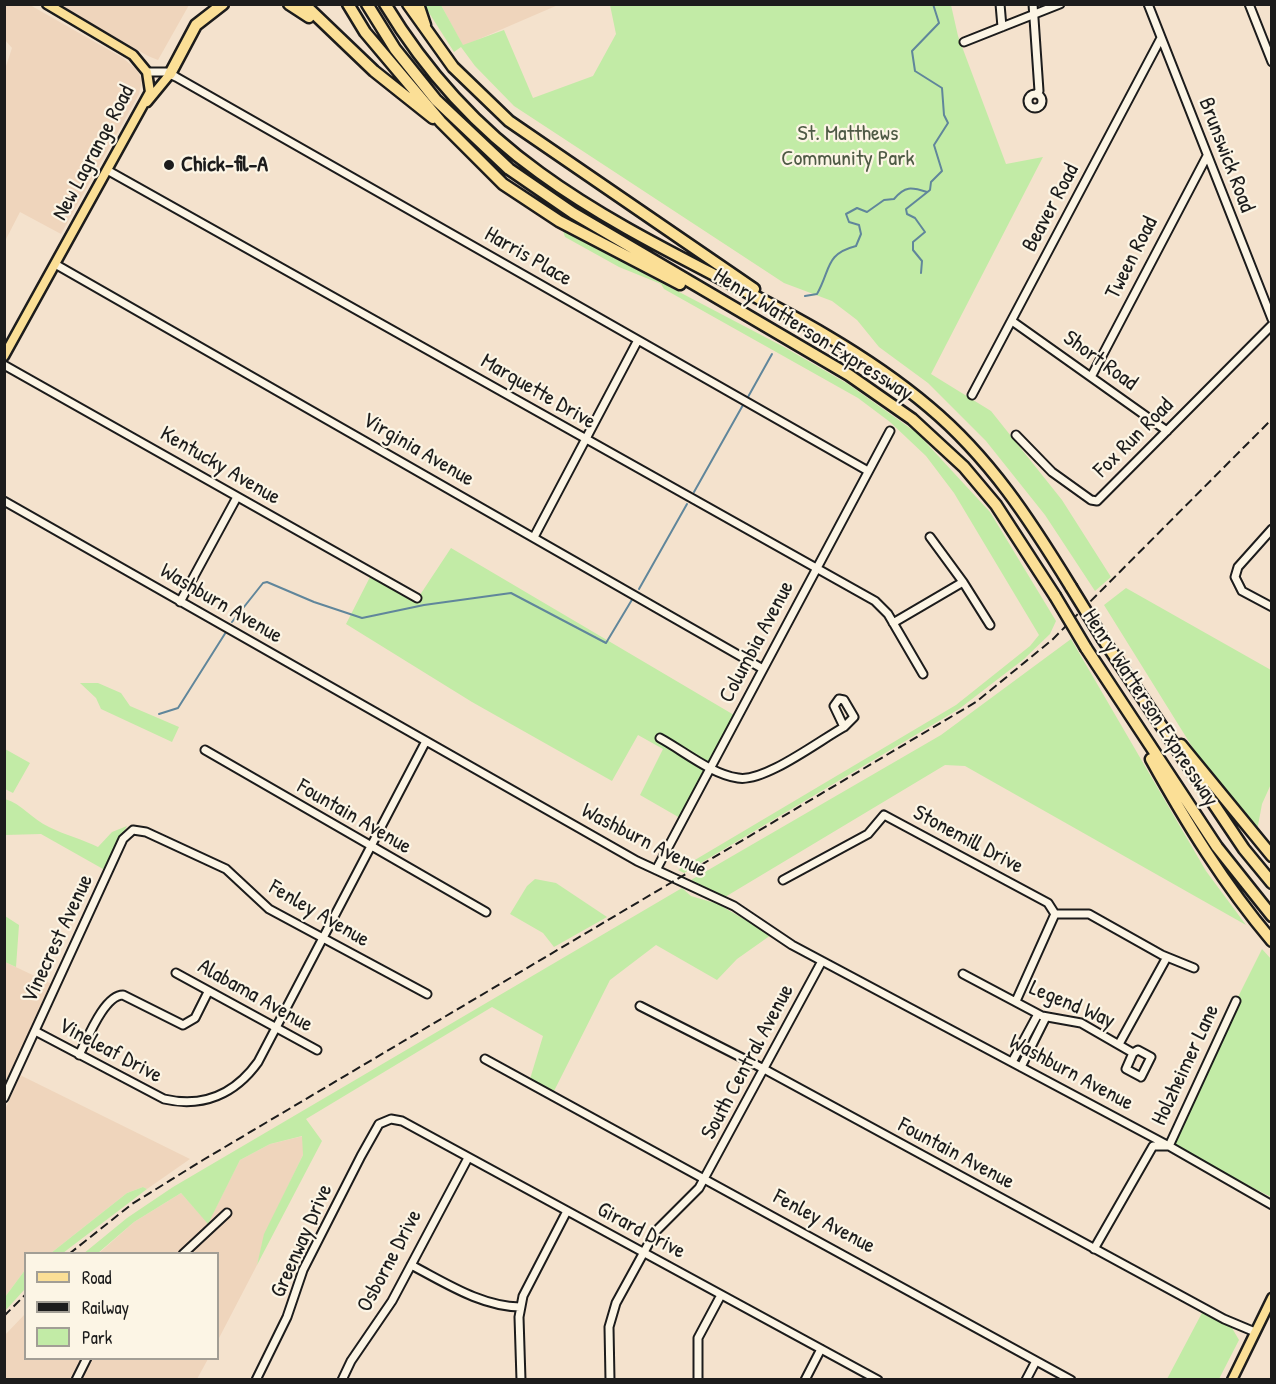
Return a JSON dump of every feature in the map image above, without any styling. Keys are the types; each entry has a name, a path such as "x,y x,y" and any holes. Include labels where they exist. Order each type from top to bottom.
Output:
{"highway":[{"path":"170,74 196,25 224,4"},
{"path":"289,4 341,40"},
{"path":"304,4 423,112 441,122"},
{"path":"348,4 365,32 441,122 503,184 537,208 588,237 782,336"},
{"name":"Henry Watterson Expressway","path":"367,4 395,49 436,100 509,170 573,213 881,396 942,446 996,505 1113,690 1217,847 1272,916"},
{"name":"Henry Watterson Expressway","path":"385,4 438,79 481,124 526,162 596,209 804,324 886,374 929,406 963,438 1019,504 1129,678 1244,849 1272,883"},
{"path":"408,4 429,37 468,84 518,129 804,324"},
{"path":"418,4 429,37"},
{"path":"1129,678 1200,771 1272,856"},
{"path":"1113,690 1191,830 1226,884 1272,941"}],"main road":[{"name":"New Lagrange Road","path":"4,356 145,105 150,92 147,72 133,55 47,4"},
{"path":"145,105 158,92 170,74"},
{"path":"1232,1380 1272,1298"}],"street":[{"path":"1000,4 1002,27"},
{"path":"1033,4 1039,91 1037,94"},
{"path":"963,42 1059,4"},
{"name":"Brunswick Road","path":"1148,4 1272,319"},
{"path":"1249,4 1272,62"},
{"name":"Beaver Road","path":"972,395 1161,38"},
{"name":"Harris Place","path":"147,72 170,74 868,471"},
{"name":"Tween Road","path":"1091,377 1207,156"},
{"name":"Marquette Drive","path":"107,170 874,601 893,623 923,674"},
{"name":"Virginia Avenue","path":"55,264 763,669"},
{"name":"Short Road","path":"1012,321 1167,431"},
{"name":"Fox Run Road","path":"1016,435 1053,472 1095,501 1272,325"},
{"path":"534,537 638,340"},
{"name":"Kentucky Avenue","path":"4,365 417,598"},
{"name":"Columbia Avenue","path":"656,870 890,431"},
{"path":"180,602 237,497"},
{"name":"Washburn Avenue","path":"4,501 656,870 734,906 792,945 1169,1146 1272,1205"},
{"path":"1272,530 1238,567 1235,577 1242,591 1272,607"},
{"path":"930,537 963,582 990,625"},
{"path":"893,623 963,582"},
{"path":"660,738 735,778 751,778 844,727"},
{"name":"Vineleaf Drive","path":"36,1031 149,1094 179,1102 201,1101 230,1090 249,1074 276,1027 426,741"},
{"name":"Fountain Avenue","path":"205,750 486,912"},
{"name":"Stonemill Drive","path":"783,880 868,834 884,815 1048,903 1054,914"},
{"name":"Fenley Avenue","path":"133,830 146,832 226,869 263,905 427,994"},
{"name":"Vinecrest Avenue","path":"4,1098 123,839 133,830"},
{"path":"1017,1001 1054,914 1089,914 1167,957 1194,968"},
{"path":"1119,1044 1167,957"},
{"name":"South Central Avenue","path":"610,1380 609,1327 612,1314 655,1232 692,1197 704,1179 822,961"},
{"name":"Alabama Avenue","path":"176,973 317,1050"},
{"name":"Legend Way","path":"963,974 1038,1014 1081,1023 1133,1053"},
{"path":"79,1055 107,1003 115,996 123,995 183,1025 195,1018 208,992"},
{"name":"Holzheimer Lane","path":"1169,1146 1236,1001"},
{"name":"Fountain Avenue","path":"640,1006 764,1070 1094,1249 1255,1332"},
{"path":"1012,1062 1038,1014"},
{"path":"1021,1067 1046,1017"},
{"name":"Fenley Avenue","path":"485,1059 1071,1380"},
{"name":"Girard Drive","path":"385,1120 402,1121 878,1380"},
{"name":"Greenway Drive","path":"256,1380 288,1317 308,1261 361,1156 379,1124 385,1120"},
{"path":"1094,1249 1154,1146 1169,1146"},
{"name":"Osborne Drive","path":"342,1380 355,1355 380,1322 468,1158"},
{"path":"521,1380 520,1308 527,1284 567,1211"},
{"path":"185,1252 227,1213"},
{"path":"411,1265 478,1299 495,1305 520,1308"},
{"path":"698,1380 698,1338 721,1295"},
{"path":"805,1380 821,1349"},
{"path":"76,1380 86,1360"},
{"path":"1026,1380 1036,1361"}],"shaded area":[{"path":"5,4 30,5 123,58 137,70 142,80 139,94 61,234 20,212 5,241 4,72 12,48 5,40"},
{"path":"60,5 189,5 158,60"},
{"path":"441,5 558,5 463,46"},
{"path":"5,962 54,985 5,1092"},
{"path":"20,1075 190,1159 147,1189 143,1187 127,1193 52,1252 24,1252 24,1271 5,1297 5,1110"},
{"path":"303,1136 303,1155 265,1234 257,1265 219,1338 219,1252 100,1252 134,1222 181,1193 208,1223 240,1160 270,1144"},
{"path":"24,1315 24,1360 207,1360 197,1379 5,1379 4,1336"}],"green space":[{"name":"St. Matthews Community Park","path":"424,5 441,5 463,45 504,30 533,98 593,76 616,34 610,5 951,5 958,36 1006,164 1043,157 931,374 991,411 1062,500 1111,577 1095,591 1045,515 986,441 928,383 879,347 857,320 832,301 784,283 514,106 475,66 461,47 454,52"},
{"path":"563,231 784,347 848,384 917,433 990,512 1056,621 1050,634 1024,659 959,709 684,873 678,870 956,705 1030,646 1039,635 954,493 926,456 890,422 858,398 664,289 661,284 619,267 565,237"},
{"path":"451,548 734,715 680,818 640,795 663,749 638,735 612,781 472,702 346,624 370,577 416,601"},
{"path":"1126,588 1271,670 1271,784 1262,804 1257,831 1196,753 1104,605"},
{"path":"1071,639 1206,871 1246,925 965,766 945,765 725,897 691,880 941,735"},
{"path":"80,683 98,683 121,693 130,706 179,727 172,742 101,709 96,698"},
{"path":"5,749 30,763 13,793 5,789"},
{"path":"5,799 17,804 49,827 98,847 112,832 127,826 103,869 41,834 5,835"},
{"path":"535,879 556,883 607,917 554,947 543,933 510,914 527,886"},
{"path":"682,888 691,896 718,904 771,935 737,959 717,980 656,945 610,980 553,1093 530,1079 543,1036 492,1007 306,1119 322,1141 257,1265 264,1234 303,1155 302,1136 270,1144 240,1160 208,1224 181,1193 134,1222 99,1252 85,1252 127,1218 173,1187"},
{"path":"5,916 19,925 16,967 5,962"},
{"path":"1262,949 1272,960 1271,1197 1165,1143"},
{"path":"143,1187 147,1189 64,1252 52,1252 127,1193"},
{"path":"24,1271 24,1290 5,1311 5,1297"},
{"path":"1203,1311 1232,1328 1239,1340 1219,1379 1167,1379"}],"waterway":[{"path":"921,273 922,261 913,250 913,242 925,232 915,218 907,214 906,209 930,190 931,182 942,171 934,145 948,123 944,115 942,88 915,71 912,51 939,23 933,4"},
{"path":"805,296 817,294 834,258 846,249 856,246 861,234 859,225 849,222 846,214 857,208 867,212 884,200 894,199 905,190 917,189 927,192"},
{"path":"748,397 772,354"},
{"path":"694,492 743,405"},
{"path":"639,589 687,504"},
{"path":"232,622 263,583 267,582 314,602 362,618 424,605 511,593 606,643 633,598"},
{"path":"159,714 178,708 226,632"}],"railway":[{"path":"72,1252 132,1204 203,1160 976,702 1052,640 1272,419"},
{"path":"4,1316 24,1296"}],"place":[{"name":"Chick-fil-A","path":"169,165"}]}
